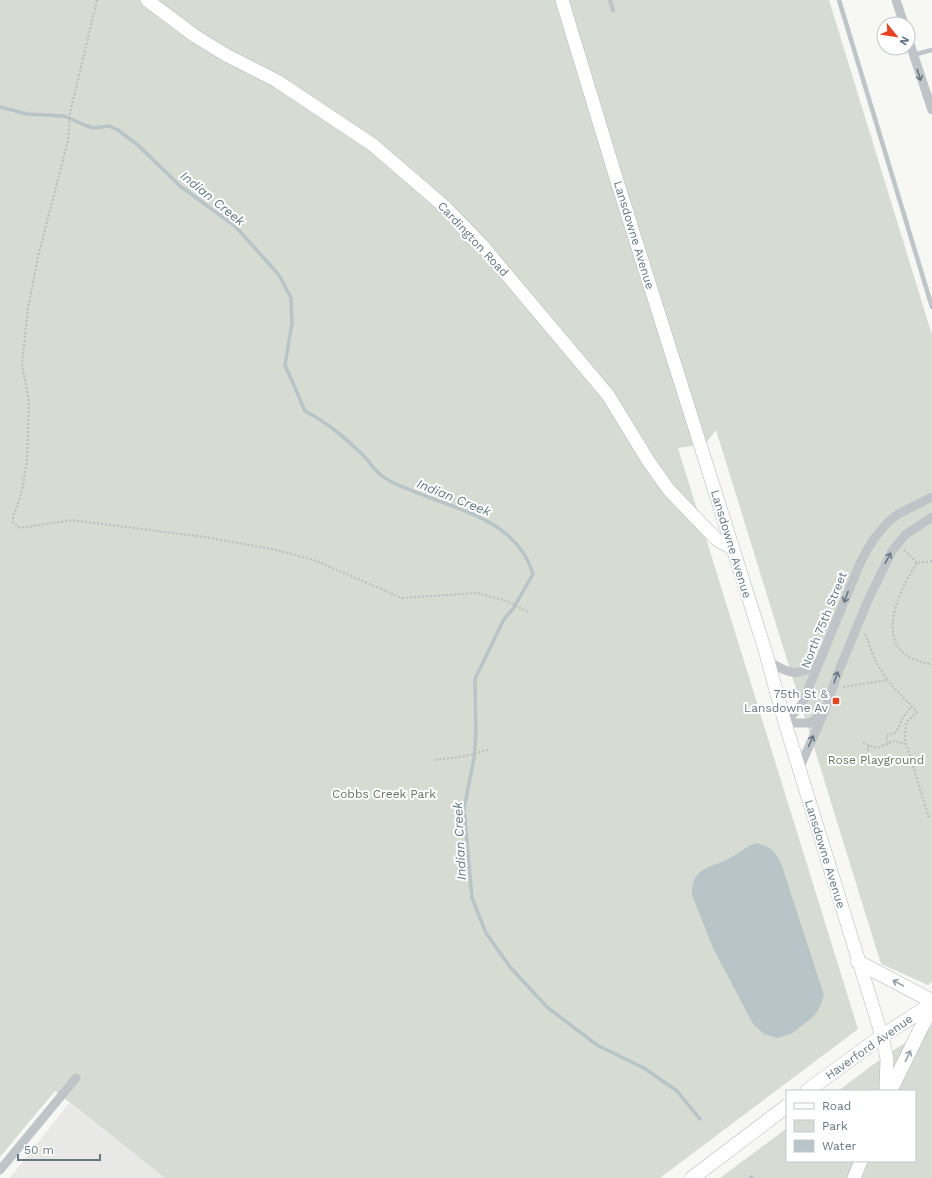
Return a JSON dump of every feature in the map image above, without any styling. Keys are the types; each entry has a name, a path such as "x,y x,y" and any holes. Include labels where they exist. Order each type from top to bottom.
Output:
{"main road":[{"name":"Cardington Road","path":"148,0 195,36 277,81 373,145 445,207 481,244 603,389 649,462 669,490 716,539 733,549"},
{"name":"Lansdowne Avenue","path":"562,0 617,181 768,661 784,723 882,1036 887,1059 886,1090"},
{"path":"858,962 932,1004 890,1090"},
{"name":"Haverford Avenue","path":"808,1090 882,1036 932,1004"},
{"path":"692,1178 786,1107"},
{"path":"854,1178 861,1162"}],"street":[{"path":"896,0 901,16"},
{"path":"913,56 932,110"},
{"name":"North 75th Street","path":"784,723 802,704 822,658 860,561 873,540 898,514 932,497"},
{"path":"799,769 824,713 832,689 880,573 892,551 905,535 932,517"},
{"path":"768,661 788,672 799,672 809,669 822,658"},
{"path":"784,723 810,723 824,713"},
{"path":"0,1170 76,1078"}],"lane":[{"path":"610,0 613,10"},
{"path":"839,0 932,307"},
{"path":"916,54 932,50"}],"path":[{"path":"97,0 70,113 68,140 38,257 28,308 22,364 29,401 27,460 22,491 13,517 13,522 20,528 72,520 204,537 272,549 314,560 402,598 477,593 504,600 530,613"},
{"path":"898,544 917,563"},
{"path":"932,561 917,563 904,582 892,618 894,637 903,654 918,662 932,664"},
{"path":"860,621 875,660 887,680 918,712 906,723 906,744 929,818"},
{"path":"832,689 887,680"},
{"path":"888,743 886,736 896,732 903,717 912,706"},
{"path":"863,743 877,748 894,741 906,744"},
{"path":"865,763 869,746"},
{"path":"435,760 466,756 490,750"}],"shaded area":[{"path":"69,1103 165,1178 10,1178"}],"green space":[{"name":"Cobbs Creek Park","path":"0,0 829,0 932,335 932,982 928,985 881,964 716,430 705,444 678,448 858,1029 660,1178 165,1178 55,1091 0,1157"},
{"path":"932,1026 932,1178 720,1178 786,1129 786,1162 916,1162 916,1090 839,1090 886,1055"}],"water":[{"path":"757,843 766,846 772,851 778,857 782,866 824,995 820,1007 813,1017 791,1034 777,1038 764,1034 753,1024 713,948 692,895 695,879 704,870 730,858 746,847"}],"waterway":[{"name":"Indian Creek","path":"0,107 27,114 64,116 94,128 109,126 118,130 139,146 180,186 235,226 279,275 291,298 292,323 285,365 305,411 321,420 342,436 363,455 376,471 384,477 401,486 482,518 513,540 525,555 533,574 513,609 504,619 475,679 476,733 474,758 464,809 472,898 486,933 510,967 547,1007 597,1045 644,1068 677,1091 700,1119"}],"place":[{"name":"75th St & Lansdowne Av","path":"836,701"}],"park label":[{"name":"Rose Playground","path":"876,760"}]}
